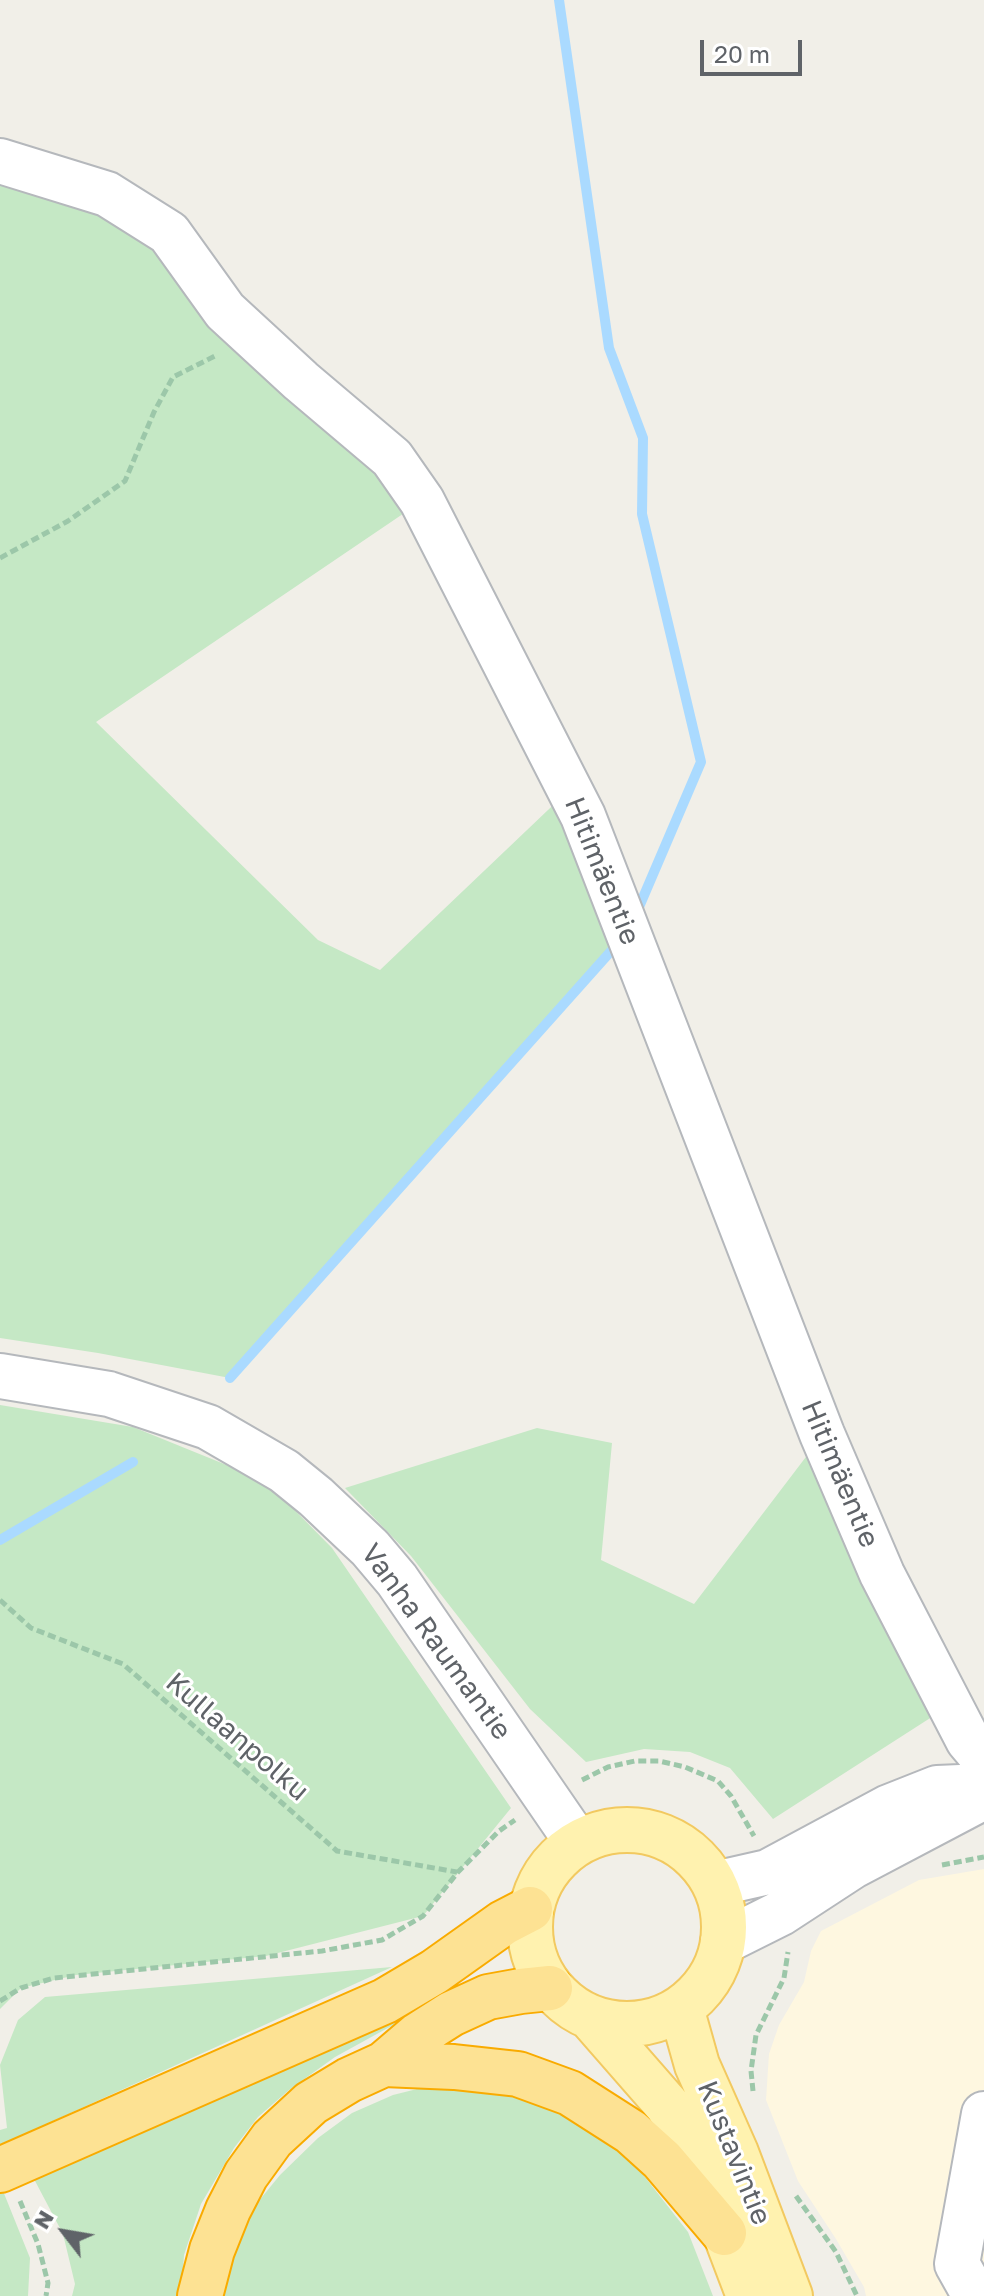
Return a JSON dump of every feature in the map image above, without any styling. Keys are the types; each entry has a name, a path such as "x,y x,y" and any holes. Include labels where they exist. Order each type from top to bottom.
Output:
{"highway":[{"path":"9,2183 385,2001 434,1972 503,1923 530,1909"},
{"path":"200,2296 212,2250 246,2175 272,2139 311,2103 384,2064 418,2035 451,2014 488,1997 550,1988"},
{"path":"384,2064 518,2074 570,2093 662,2160 724,2233"}],"main road":[{"path":"640,1830 670,1839 696,1858 715,1884 723,1912 723,1942 716,1968 701,1990 681,2008 652,2021 621,2025 591,2018 568,2006 550,1988 536,1964 529,1937 530,1909 539,1883 555,1860 577,1842 607,1831 640,1830"},
{"name":"Kustavintie","path":"681,2008 697,2065 736,2153 790,2296"},
{"name":"Kustavintie","path":"591,2018 667,2105 690,2141 749,2296"}],"street":[{"name":"Hitimäentie","path":"0,161 107,194 169,233 225,311 392,458 429,515 583,816 807,1399 882,1574 968,1740 984,1759"},
{"name":"Vanha Raumantie","path":"0,1376 109,1394 155,1407 208,1427 284,1471 340,1518 397,1580 577,1842"},
{"path":"715,1884 768,1872 889,1807 937,1788 984,1786"},
{"path":"723,1942 781,1913 853,1866 984,1797"},
{"path":"975,2296 957,2264 984,2114"}],"path":[{"path":"0,558 68,521 125,481 154,412 173,377 253,337"},
{"name":"Kullaanpolku","path":"0,1600 31,1628 123,1664 337,1851 458,1872"},
{"path":"0,2001 21,1988 54,1978 322,1951 382,1940 423,1916 458,1872 499,1831 546,1797"},
{"path":"9,2183 38,2244 48,2283 46,2296"}],"shaded area":[{"path":"984,1869 984,2296 866,2296 864,2287 836,2239 798,2181 766,2100 769,2054 779,2025 804,1982 811,1951 821,1931 919,1880"}],"green space":[{"path":"0,163 107,194 422,501 96,722 318,940 380,970 569,790 628,932 230,1378 0,1338"},
{"path":"0,1405 133,1427 266,1481 332,1548 511,1808 423,1916 266,1956 76,1975 21,1988 0,2009"},
{"path":"537,1428 612,1443 601,1560 694,1604 815,1445 938,1713 773,1819 730,1768 690,1752 644,1749 586,1762 530,1709 411,1556 345,1488"},
{"path":"392,1967 0,2144 0,2130 7,2128 0,2065 18,2020 45,1997"},
{"path":"453,1981 455,1991 335,2057 258,2117 234,2148 201,2204 184,2255 181,2296 72,2296 75,2284 63,2234 34,2179"},
{"path":"462,2085 534,2093 608,2140 641,2172 688,2232 713,2296 219,2296 232,2249 253,2208 280,2175 318,2138 352,2113 393,2095 421,2088"},
{"path":"3,2191 30,2258 28,2296 0,2296 0,2192"}],"waterway":[{"path":"559,0 609,348 643,438 642,514 701,762 636,914"},
{"path":"230,1378 620,941"},
{"path":"0,1540 133,1462"}]}
